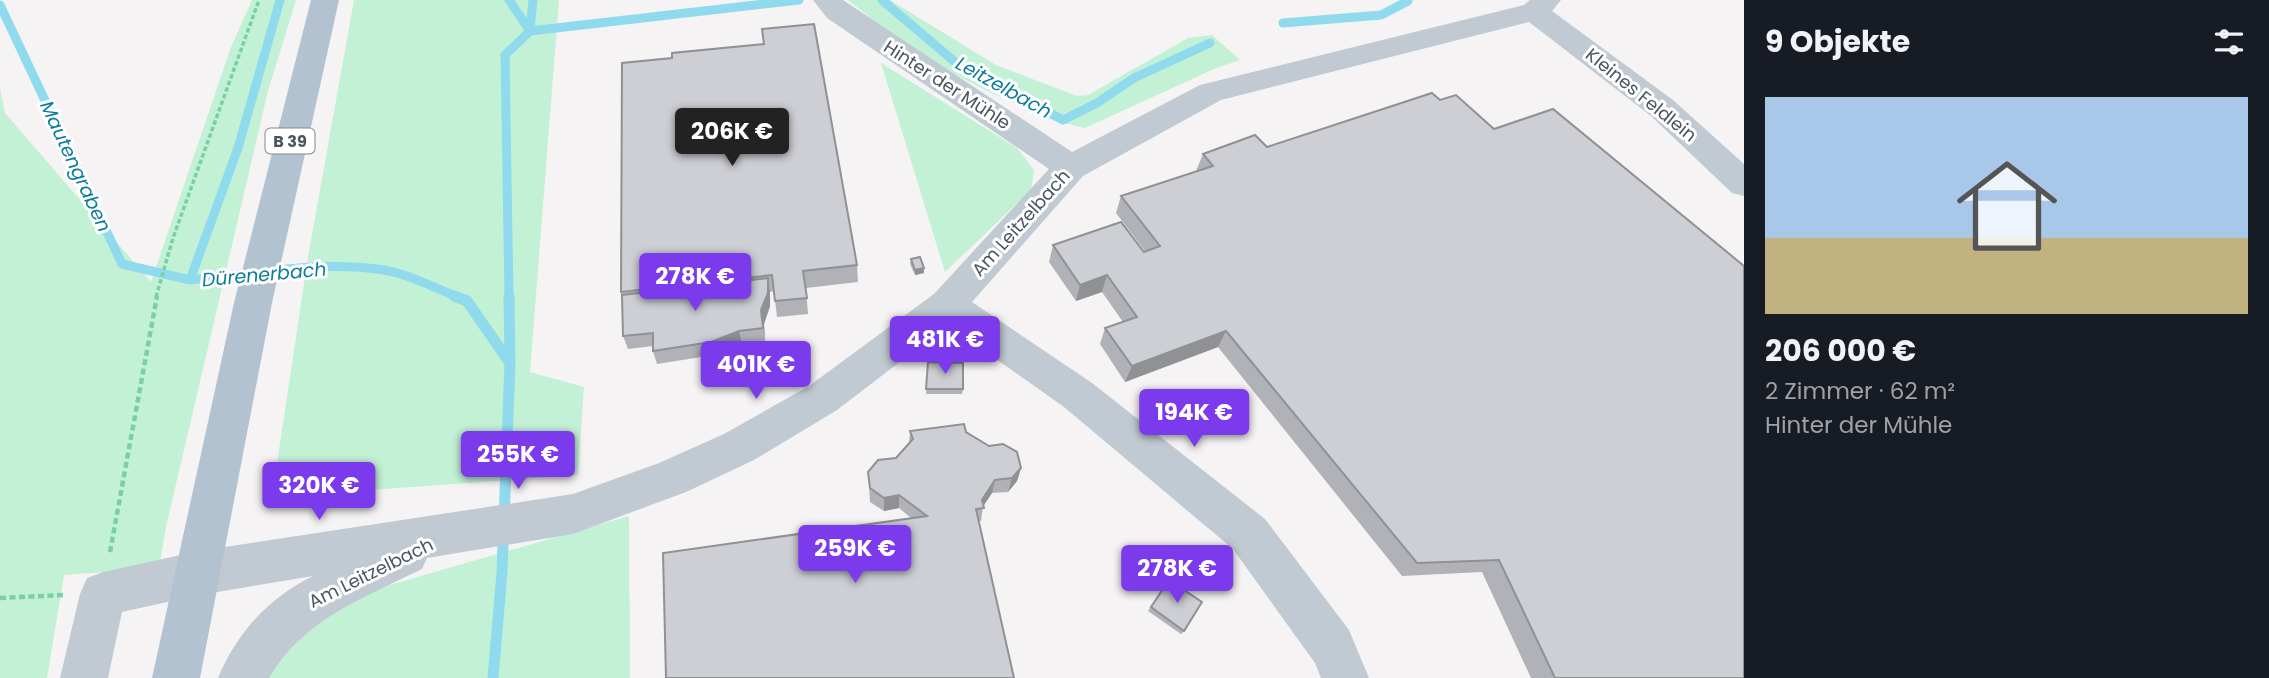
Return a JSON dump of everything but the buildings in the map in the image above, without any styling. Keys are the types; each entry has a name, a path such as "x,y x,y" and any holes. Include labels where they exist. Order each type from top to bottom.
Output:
{"main road":[{"name":"B 39","path":"176,678 253,303 325,0"}],"street":[{"name":"Hinter der Mühle","path":"827,0 837,12 1071,167"},
{"name":"Am Leitzelbach","path":"103,594 199,573 573,514 671,478 739,447 838,388 947,305 1071,167 1211,92 1540,6"},
{"name":"Kleines Feldlein","path":"1540,6 1662,108 1744,184"},
{"path":"947,305 1078,395 1250,534 1332,647 1345,678"},
{"name":"Am Leitzelbach","path":"242,678 264,641 306,603 461,533"},
{"path":"84,678 103,594"}],"path":[{"path":"0,598 103,594 155,301 173,239 259,0"}],"green space":[{"path":"252,0 296,0 268,91 166,527 159,568 64,575 47,678 0,678 0,88 5,113 151,282 231,47"},
{"path":"354,0 559,0 530,372 584,387 578,475 272,497 308,257"},
{"path":"848,0 890,0 996,65 1077,96 1088,95 1188,38 1212,35 1240,60 1214,69 1085,128 1052,120 979,87 911,50"},
{"path":"881,63 1017,148 1034,170 1031,190 945,272"},
{"path":"629,516 630,678 261,678 278,647 355,595"}],"waterway":[{"name":"Dürenerbach","path":"190,280 238,148 280,0"},
{"name":"Dürenerbach","path":"509,0 530,31"},
{"path":"530,31 533,0"},
{"name":"Leitzelbach","path":"530,31 799,0"},
{"name":"Leitzelbach","path":"882,0 955,62 1063,120 1097,103 1134,78 1210,43"},
{"name":"Leitzelbach","path":"1283,23 1381,15 1408,1"},
{"name":"Mautengraben","path":"0,5 122,264 190,280"},
{"name":"Dürenerbach","path":"509,297 505,55 530,31"},
{"name":"Dürenerbach","path":"190,280 283,269 354,267 398,273 458,297"},
{"name":"Dürenerbach","path":"454,296 467,301 510,363"},
{"name":"Dürenerbach","path":"509,296 510,363"},
{"name":"Dürenerbach","path":"493,678 502,572 510,363"}]}
